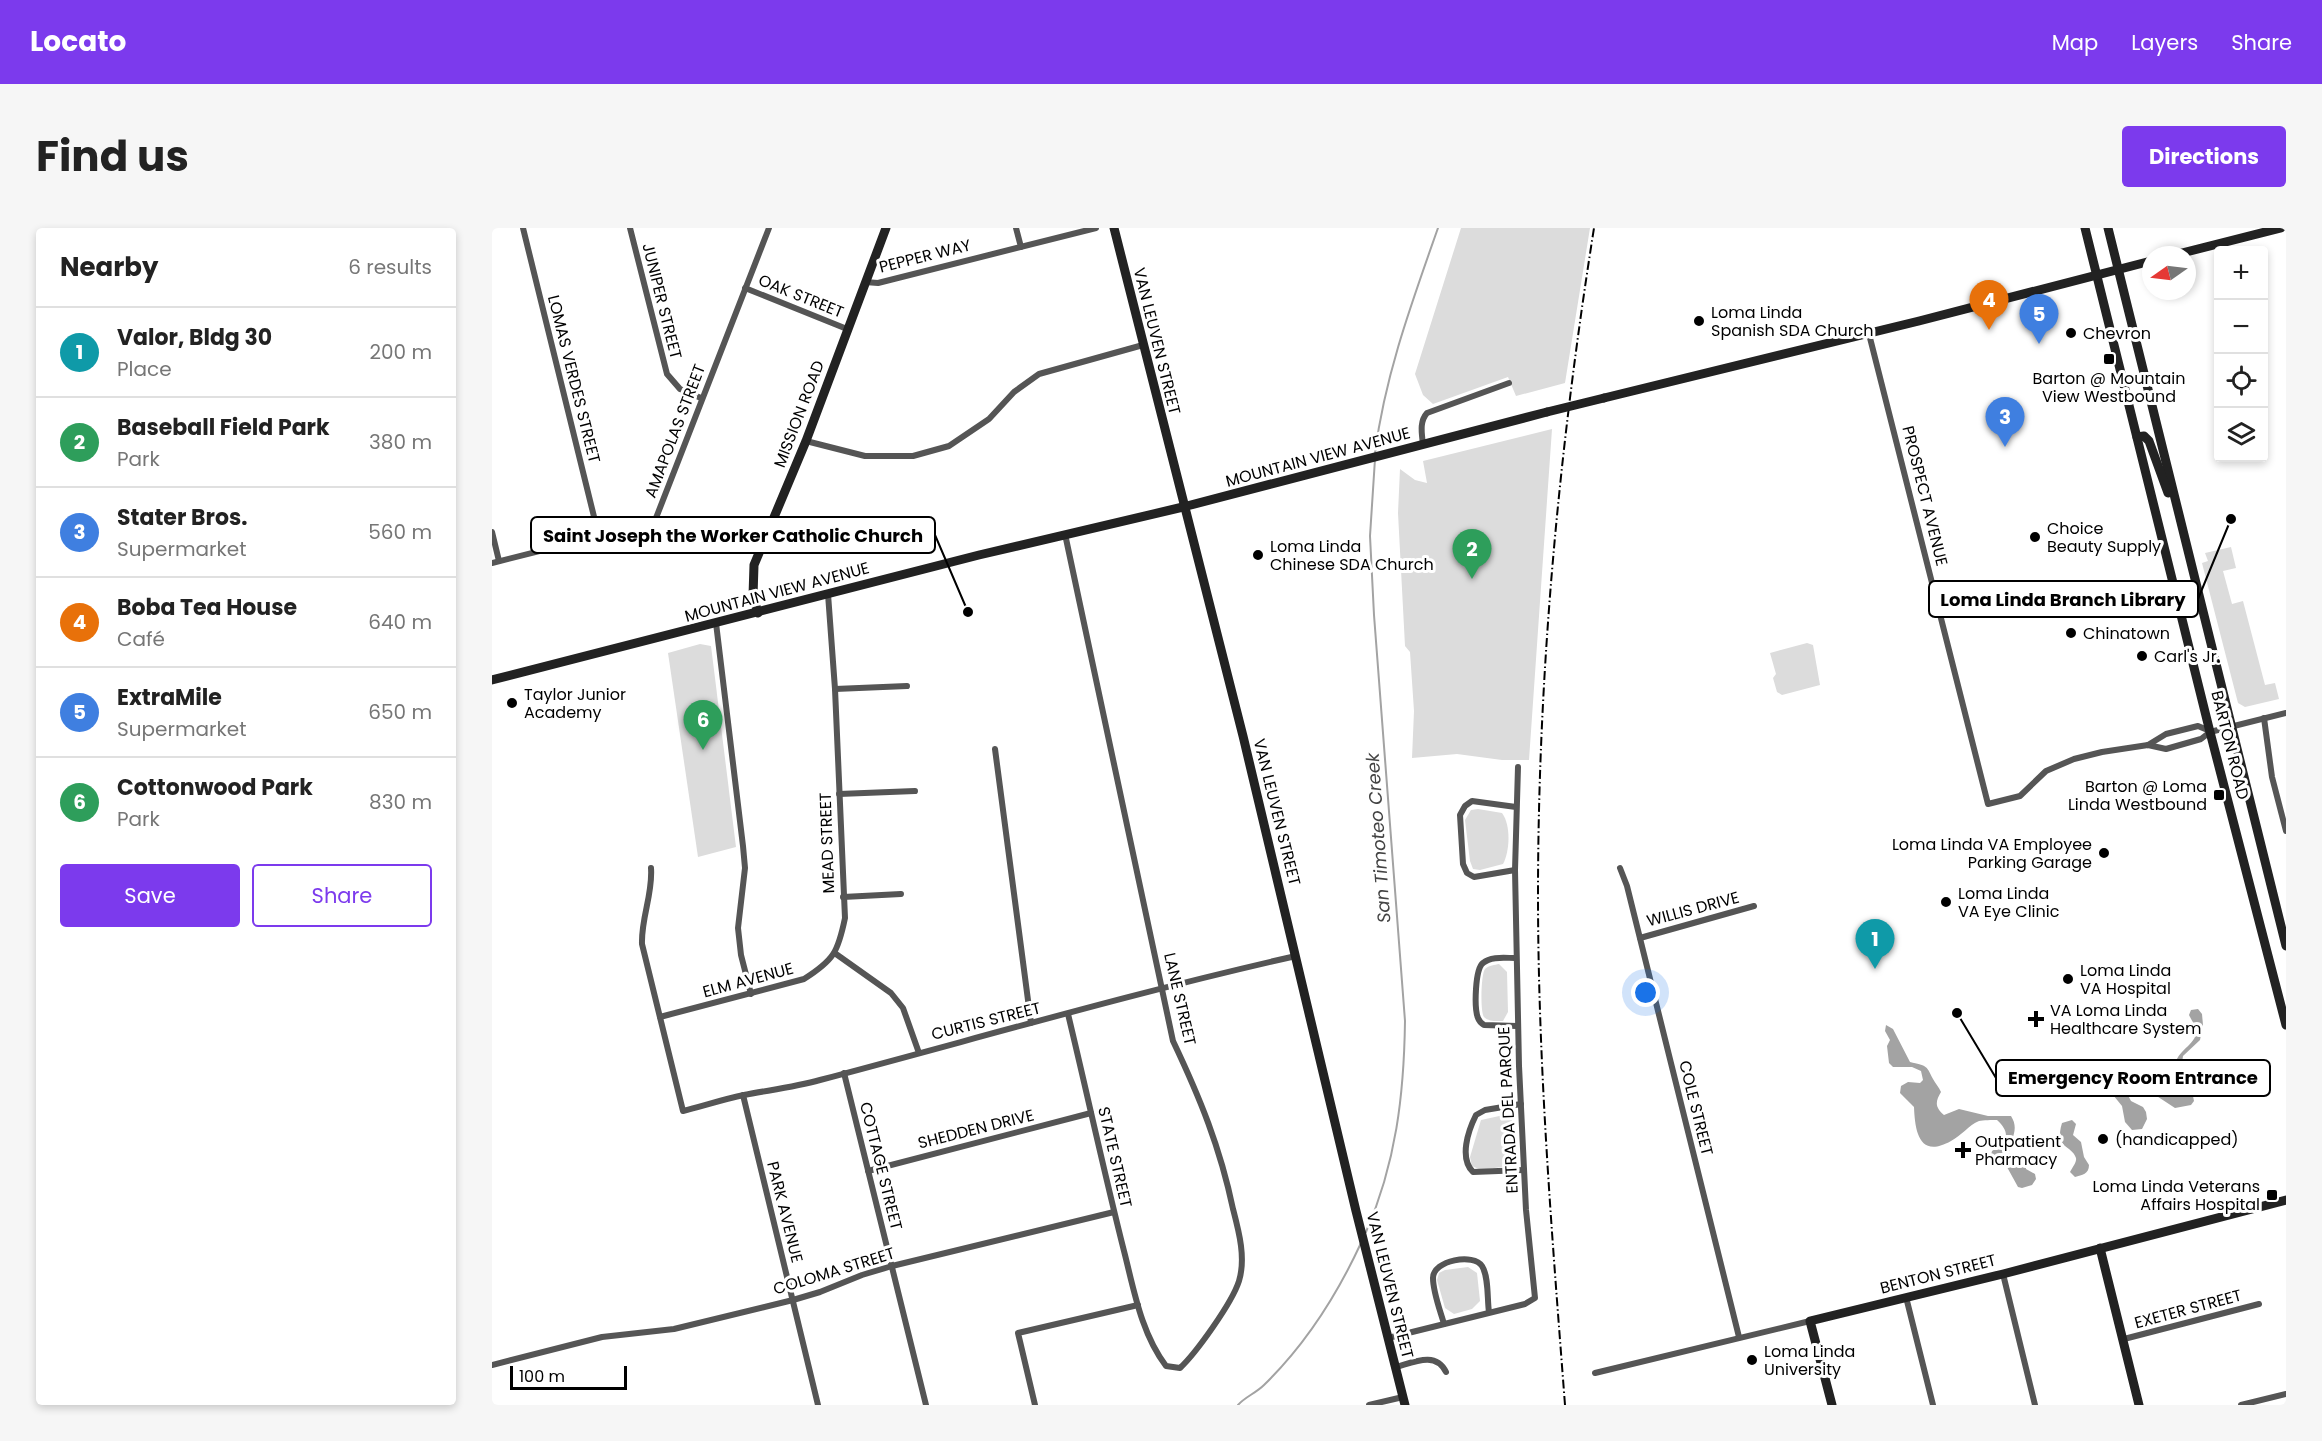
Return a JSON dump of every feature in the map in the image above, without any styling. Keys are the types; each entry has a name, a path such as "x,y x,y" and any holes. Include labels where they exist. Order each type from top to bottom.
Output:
{"main road":[{"name":"MISSION ROAD","path":"758,613 753,596 754,565 806,441 886,228"},
{"name":"VAN LEUVEN STREET","path":"1114,228 1183,507 1243,735 1356,1211 1404,1401"},
{"name":"BARTON ROAD","path":"2085,228 2210,732 2286,1025"},
{"name":"BARTON ROAD","path":"2108,228 2286,946"},
{"path":"2196,249 2281,228"},
{"name":"MOUNTAIN VIEW AVENUE","path":"492,680 1065,534 1183,507 1547,412 1869,334 2142,263"},
{"path":"2137,437 2144,436 2149,441 2162,480 2177,511"},
{"name":"BENTON STREET","path":"1810,1321 2003,1274 2286,1200"},
{"path":"2100,1248 2139,1405"},
{"path":"1810,1321 1832,1405"}],"street":[{"name":"LOMAS VERDES STREET","path":"523,228 599,537"},
{"name":"JUNIPER STREET","path":"630,228 667,374 675,386 701,398"},
{"name":"AMAPOLAS STREET","path":"496,562 647,524 656,518 769,228"},
{"path":"1016,228 1021,247"},
{"name":"PEPPER WAY","path":"865,282 878,283 1096,228"},
{"name":"OAK STREET","path":"745,288 847,329"},
{"name":"PROSPECT AVENUE","path":"1869,334 1988,804 2020,796 2046,771 2074,759 2148,745"},
{"path":"806,441 865,456 913,456 945,447 989,419 1014,392 1039,374 1143,345"},
{"path":"1423,445 1421,428 1427,413 1509,384"},
{"path":"492,532 496,562"},
{"name":"LANE STREET","path":"1065,534 1173,1041 1215,1136 1242,1257 1239,1280 1230,1302 1179,1368 1166,1366 1151,1345 1138,1305"},
{"name":"MEAD STREET","path":"828,594 835,689 845,918 836,954"},
{"path":"716,623 745,868 738,928 741,955 751,994"},
{"path":"835,689 907,686"},
{"path":"2148,745 2166,749 2201,740 2210,732 2286,713"},
{"path":"2264,718 2272,777 2286,831"},
{"path":"2148,745 2166,734 2198,726 2210,732"},
{"path":"995,749 1031,1023"},
{"name":"ENTRADA DEL PARQUE","path":"1388,1338 1524,1304 1535,1298 1524,1170 1517,1026 1515,870 1518,767"},
{"path":"839,794 915,791"},
{"path":"1515,870 1474,877 1467,873 1463,864 1460,815 1465,806 1472,801 1516,807"},
{"path":"651,868 652,885 641,929 642,944 660,1017"},
{"name":"COLE STREET","path":"1620,868 1627,886 1739,1336"},
{"path":"843,897 902,894"},
{"name":"WILLIS DRIVE","path":"1640,938 1754,906"},
{"path":"836,954 891,993 903,1008 919,1053"},
{"name":"ELM AVENUE","path":"660,1017 804,979 836,954"},
{"name":"CURTIS STREET","path":"660,1017 683,1111 743,1095 791,1087 1163,987 1296,956"},
{"path":"1515,958 1490,958 1482,963 1477,973 1476,1011 1478,1020 1484,1025 1517,1026"},
{"name":"STATE STREET","path":"1068,1014 1138,1305"},
{"name":"COTTAGE STREET","path":"844,1073 926,1405"},
{"name":"PARK AVENUE","path":"743,1095 818,1405"},
{"path":"1521,1104 1485,1110 1476,1115 1465,1158 1473,1172 1524,1170"},
{"name":"SHEDDEN DRIVE","path":"868,1171 1091,1113"},
{"name":"COLOMA STREET","path":"492,1365 602,1337 674,1329 793,1300 892,1266 1114,1212"},
{"path":"1444,1324 1433,1278 1435,1269 1440,1264 1472,1258 1481,1263 1485,1271 1489,1312"},
{"path":"2003,1274 2035,1405"},
{"path":"1906,1297 1933,1405"},
{"name":"EXETER STREET","path":"2124,1339 2259,1304"},
{"path":"1035,1405 1018,1333 1138,1305"},
{"name":"BENTON STREET","path":"1595,1373 1739,1336 1810,1321"},
{"path":"1396,1367 1424,1359 1435,1359 1443,1364 1446,1372"},
{"path":"2241,1405 2286,1394"},
{"path":"1369,1405 1404,1401"}],"shaded area":[{"path":"1461,228 1590,228 1565,383 1516,396 1508,377 1433,404 1423,395 1415,374"},
{"path":"1552,429 1529,760 1502,760 1457,754 1412,758 1414,711 1410,652 1405,646 1398,513 1400,469 1415,480 1427,483 1423,461"},
{"path":"2231,547 2236,568 2223,571 2232,604 2243,601 2265,685 2275,683 2279,699 2245,707 2238,703 2202,563 2208,561 2205,553"},
{"path":"1807,643 1813,645 1820,685 1782,695 1777,692 1773,678 1776,674 1770,653"},
{"path":"700,644 711,646 736,847 698,857 668,653"},
{"path":"1471,810 1502,813 1507,824 1509,838 1503,864 1480,870 1473,869 1470,861 1465,820"},
{"path":"1499,964 1507,972 1508,1012 1503,1021 1493,1021 1486,1019 1483,1014 1483,978 1485,969"},
{"path":"2198,1009 2202,1014 2203,1025 2200,1040 2183,1056 2182,1063 2189,1077 2194,1101 2191,1105 2175,1108 2143,1087 2138,1090 2129,1088 2125,1080 2137,1084 2153,1081 2169,1089 2176,1087 2180,1079 2176,1070 2176,1062 2196,1035 2196,1028 2189,1015 2191,1010"},
{"path":"1886,1025 1893,1029 1910,1062 1922,1065 1929,1071 1941,1092 1937,1104 1944,1115 1959,1109 1988,1116 2011,1116 2015,1130 2009,1153 2013,1157 2020,1154 2025,1156 2026,1169 2035,1174 2036,1179 2032,1185 2018,1187 2007,1167 1991,1155 2006,1137 2004,1129 1997,1120 1979,1121 1955,1139 1940,1146 1932,1147 1921,1140 1914,1107 1900,1093 1901,1086 1908,1082 1920,1083 1923,1080 1921,1071 1912,1067 1893,1067 1889,1063 1887,1046 1890,1040 1885,1031"},
{"path":"2113,1082 2122,1084 2131,1101 2143,1107 2147,1119 2142,1129 2132,1130 2125,1122 2122,1106 2109,1090"},
{"path":"1504,1115 1512,1120 1514,1158 1508,1166 1481,1170 1472,1166 1470,1157 1481,1120"},
{"path":"2072,1120 2076,1124 2073,1135 2081,1142 2084,1157 2089,1165 2083,1175 2075,1177 2070,1172 2076,1158 2060,1138 2062,1123"},
{"path":"1468,1267 1477,1273 1480,1301 1472,1309 1454,1314 1445,1308 1437,1280 1439,1273"}],"waterway":[{"name":"San Timoteo Creek","path":"1375,453 1392,367 1438,228"},
{"name":"San Timoteo Creek","path":"1366,1232 1385,1180 1396,1128 1403,1075 1405,1021 1374,615 1370,536 1375,459"},
{"name":"San Timoteo Creek","path":"1238,1405 1279,1370 1319,1319 1361,1243"}],"railway":[{"path":"1565,1405 1540,1023 1539,811 1546,644 1553,561 1570,394 1594,228"}],"place":[{"name":"Loma Linda Spanish SDA Church","path":"1699,321"},
{"name":"Boba Tea House","path":"1989,330"},
{"name":"Chevron","path":"2071,333"},
{"name":"ExtraMile","path":"2039,344"},
{"name":"Barton @ Mountain View Westbound","path":"2109,359"},
{"name":"Stater Bros.","path":"2005,447"},
{"name":"Loma Linda Branch Library","path":"2231,519"},
{"name":"Choice Beauty Supply","path":"2035,537"},
{"name":"Loma Linda Chinese SDA Church","path":"1258,555"},
{"name":"Baseball Field Park","path":"1472,579"},
{"name":"Saint Joseph the Worker Catholic Church","path":"968,612"},
{"name":"Chinatown","path":"2071,633"},
{"name":"Carl's Jr.","path":"2142,656"},
{"name":"Taylor Junior Academy","path":"512,703"},
{"name":"Cottonwood Park","path":"703,750"},
{"name":"Barton @ Loma Linda Westbound","path":"2219,795"},
{"name":"Loma Linda VA Employee Parking Garage","path":"2104,853"},
{"name":"Loma Linda VA Eye Clinic","path":"1946,902"},
{"name":"Valor, Bldg 30","path":"1875,969"},
{"name":"Loma Linda VA Hospital","path":"2068,979"},
{"name":"Emergency Room Entrance","path":"1957,1013"},
{"name":"VA Loma Linda Healthcare System","path":"2036,1019"},
{"name":"(handicapped)","path":"2103,1139"},
{"name":"Outpatient Pharmacy","path":"1963,1150"},
{"name":"Loma Linda Veterans Affairs Hospital","path":"2272,1195"},
{"name":"Loma Linda University","path":"1752,1360"}]}
